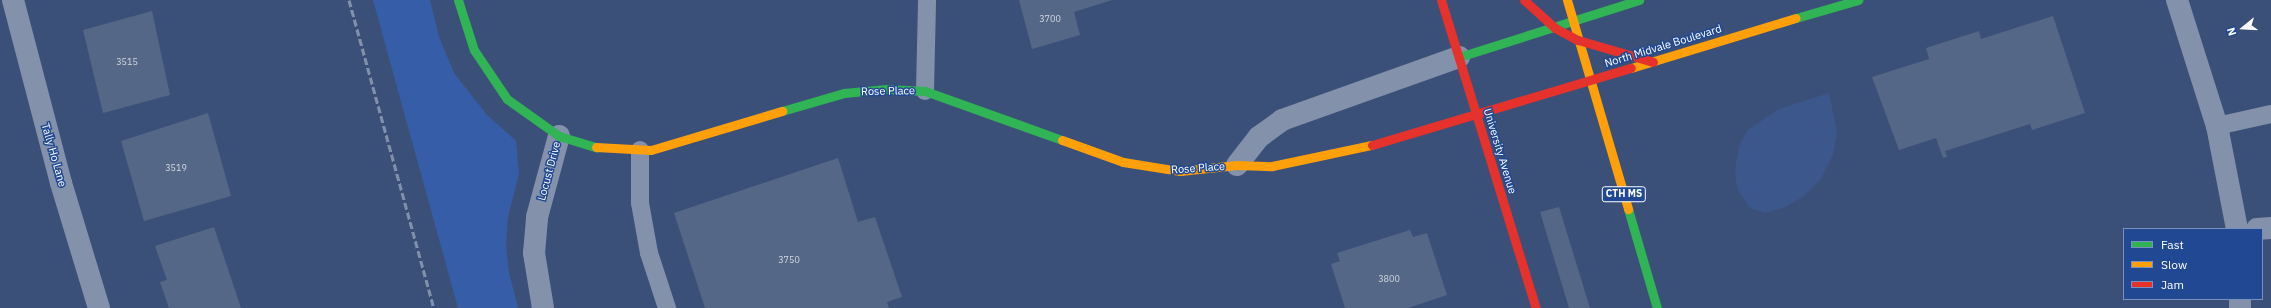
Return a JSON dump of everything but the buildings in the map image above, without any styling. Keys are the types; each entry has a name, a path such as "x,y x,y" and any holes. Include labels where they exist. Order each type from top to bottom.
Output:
{"main road":[{"name":"Locust Drive","path":"458,0 474,50 507,99 558,136"},
{"name":"University Avenue","path":"1441,0 1536,308"},
{"path":"1524,0 1555,28 1578,40 1653,62"},
{"name":"CTH MS","path":"1567,0 1657,308"},
{"path":"1458,57 1555,28 1639,0"},
{"name":"North Midvale Boulevard","path":"1475,113 1653,62 1858,0"},
{"name":"Rose Place","path":"558,136 593,147 651,150 844,93 887,89 925,91 1123,162 1180,171 1237,165 1272,166 1317,158 1475,113"}],"street":[{"name":"Tally Ho Lane","path":"13,0 61,183 99,308"},
{"path":"2177,0 2217,126 2237,228"},
{"name":"Rose Place","path":"1237,165 1259,137 1282,120 1458,57"},
{"name":"Locust Drive","path":"543,308 534,253 537,217 558,136"}],"lane":[{"path":"925,91 928,0"},
{"path":"2217,126 2271,114"},
{"path":"640,150 640,202 649,253 667,308"}],"shaded area":[{"path":"373,0 430,0 439,37 454,73 487,115 516,141 519,174 508,217 506,245 509,273 518,308 458,308"},
{"path":"1829,93 1837,132 1833,155 1821,179 1804,196 1786,207 1765,213 1750,208 1737,188 1735,170 1739,146 1748,130 1779,109"}],"railway":[{"path":"349,0 434,308"}],"traffic: fast":[{"path":"458,0 474,50 507,99 559,136 596,147"},
{"path":"1459,57 1639,0"},
{"path":"1796,18 1858,0"},
{"path":"782,111 844,93 887,89 925,91 1062,140"},
{"path":"1628,209 1657,308"}],"traffic: slow":[{"path":"1567,0 1628,209"},
{"path":"1631,68 1796,18"},
{"path":"596,147 651,150 782,111"},
{"path":"1062,140 1123,162 1180,171 1237,165 1272,166 1372,145"}],"traffic: jam":[{"path":"1441,0 1536,308"},
{"path":"1524,0 1555,28 1578,40 1653,62"},
{"path":"1372,145 1631,68"}]}
